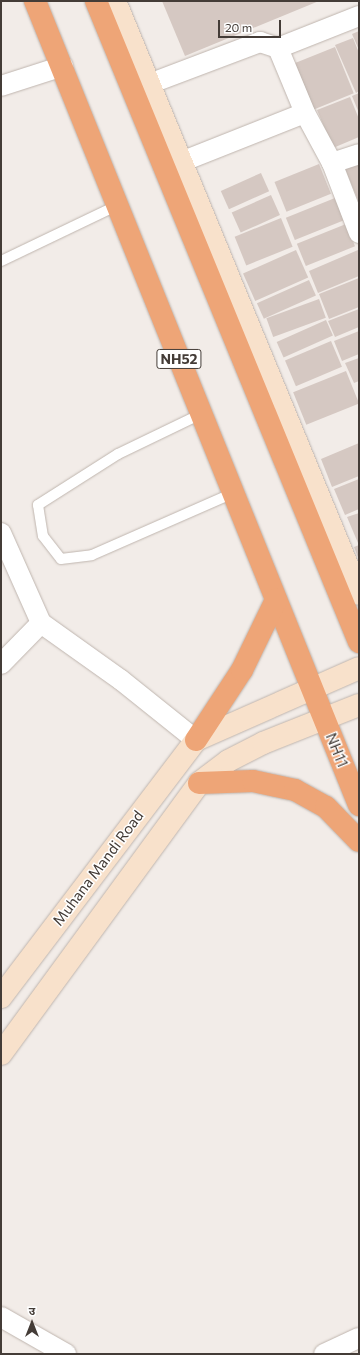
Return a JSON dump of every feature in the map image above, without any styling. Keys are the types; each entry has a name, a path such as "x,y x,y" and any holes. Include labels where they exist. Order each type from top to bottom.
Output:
{"highway":[{"name":"NH52","path":"35,1 63,66 201,414 324,718"},
{"path":"96,1 359,642"},
{"path":"196,740 242,670 276,600"},
{"name":"NH11","path":"324,718 359,805"},
{"path":"199,783 253,781 295,790 326,807 359,841"}],"main road":[{"path":"115,1 359,594"},
{"path":"196,740 359,668"},
{"path":"1,1054 199,783 228,761 324,718 359,705"},
{"name":"Muhana Mandi Road","path":"1,997 196,740"}],"street":[{"path":"149,84 260,42 278,48 359,16"},
{"path":"278,48 305,113 332,163 359,233"},
{"path":"1,86 63,66"},
{"path":"181,162 305,113"},
{"path":"332,163 359,154"},
{"path":"1,533 41,622 121,680 196,740"},
{"path":"1,664 41,622"},
{"path":"1,1317 66,1354"},
{"path":"324,1354 359,1338"}],"lane":[{"path":"1,261 118,205"},
{"path":"201,414 118,454 38,505 43,536 61,559 92,555 233,493"}],"building":[{"path":"162,1 319,1 185,56"},
{"path":"359,31 359,50 352,34"},
{"path":"353,38 359,53 359,91 356,93 335,45"},
{"path":"335,47 354,93 314,109 295,63"},
{"path":"359,93 359,113 352,96"},
{"path":"350,97 359,119 359,137 333,148 317,110"},
{"path":"359,163 359,199 358,200 345,169"},
{"path":"319,164 331,194 286,212 274,182"},
{"path":"261,173 269,191 229,209 221,191"},
{"path":"271,195 280,215 241,233 232,212"},
{"path":"335,198 344,220 295,240 286,218"},
{"path":"281,218 293,247 246,265 235,237"},
{"path":"346,224 355,246 306,266 297,244"},
{"path":"296,250 308,277 255,301 243,274"},
{"path":"358,250 359,276 318,293 309,271"},
{"path":"359,278 359,307 329,319 319,294"},
{"path":"309,280 316,296 264,319 257,303"},
{"path":"319,299 326,318 273,337 266,318"},
{"path":"359,309 359,327 335,337 328,321"},
{"path":"326,320 333,336 284,357 277,342"},
{"path":"359,331 359,354 342,361 334,341"},
{"path":"331,341 342,367 296,386 285,361"},
{"path":"359,358 359,381 354,383 345,363"},
{"path":"346,371 359,403 306,425 293,392"},
{"path":"359,443 359,476 332,487 321,459"},
{"path":"359,479 359,509 345,515 334,489"},
{"path":"359,513 359,543 358,543 347,517"},
{"path":"359,545 359,560 354,547"}]}
